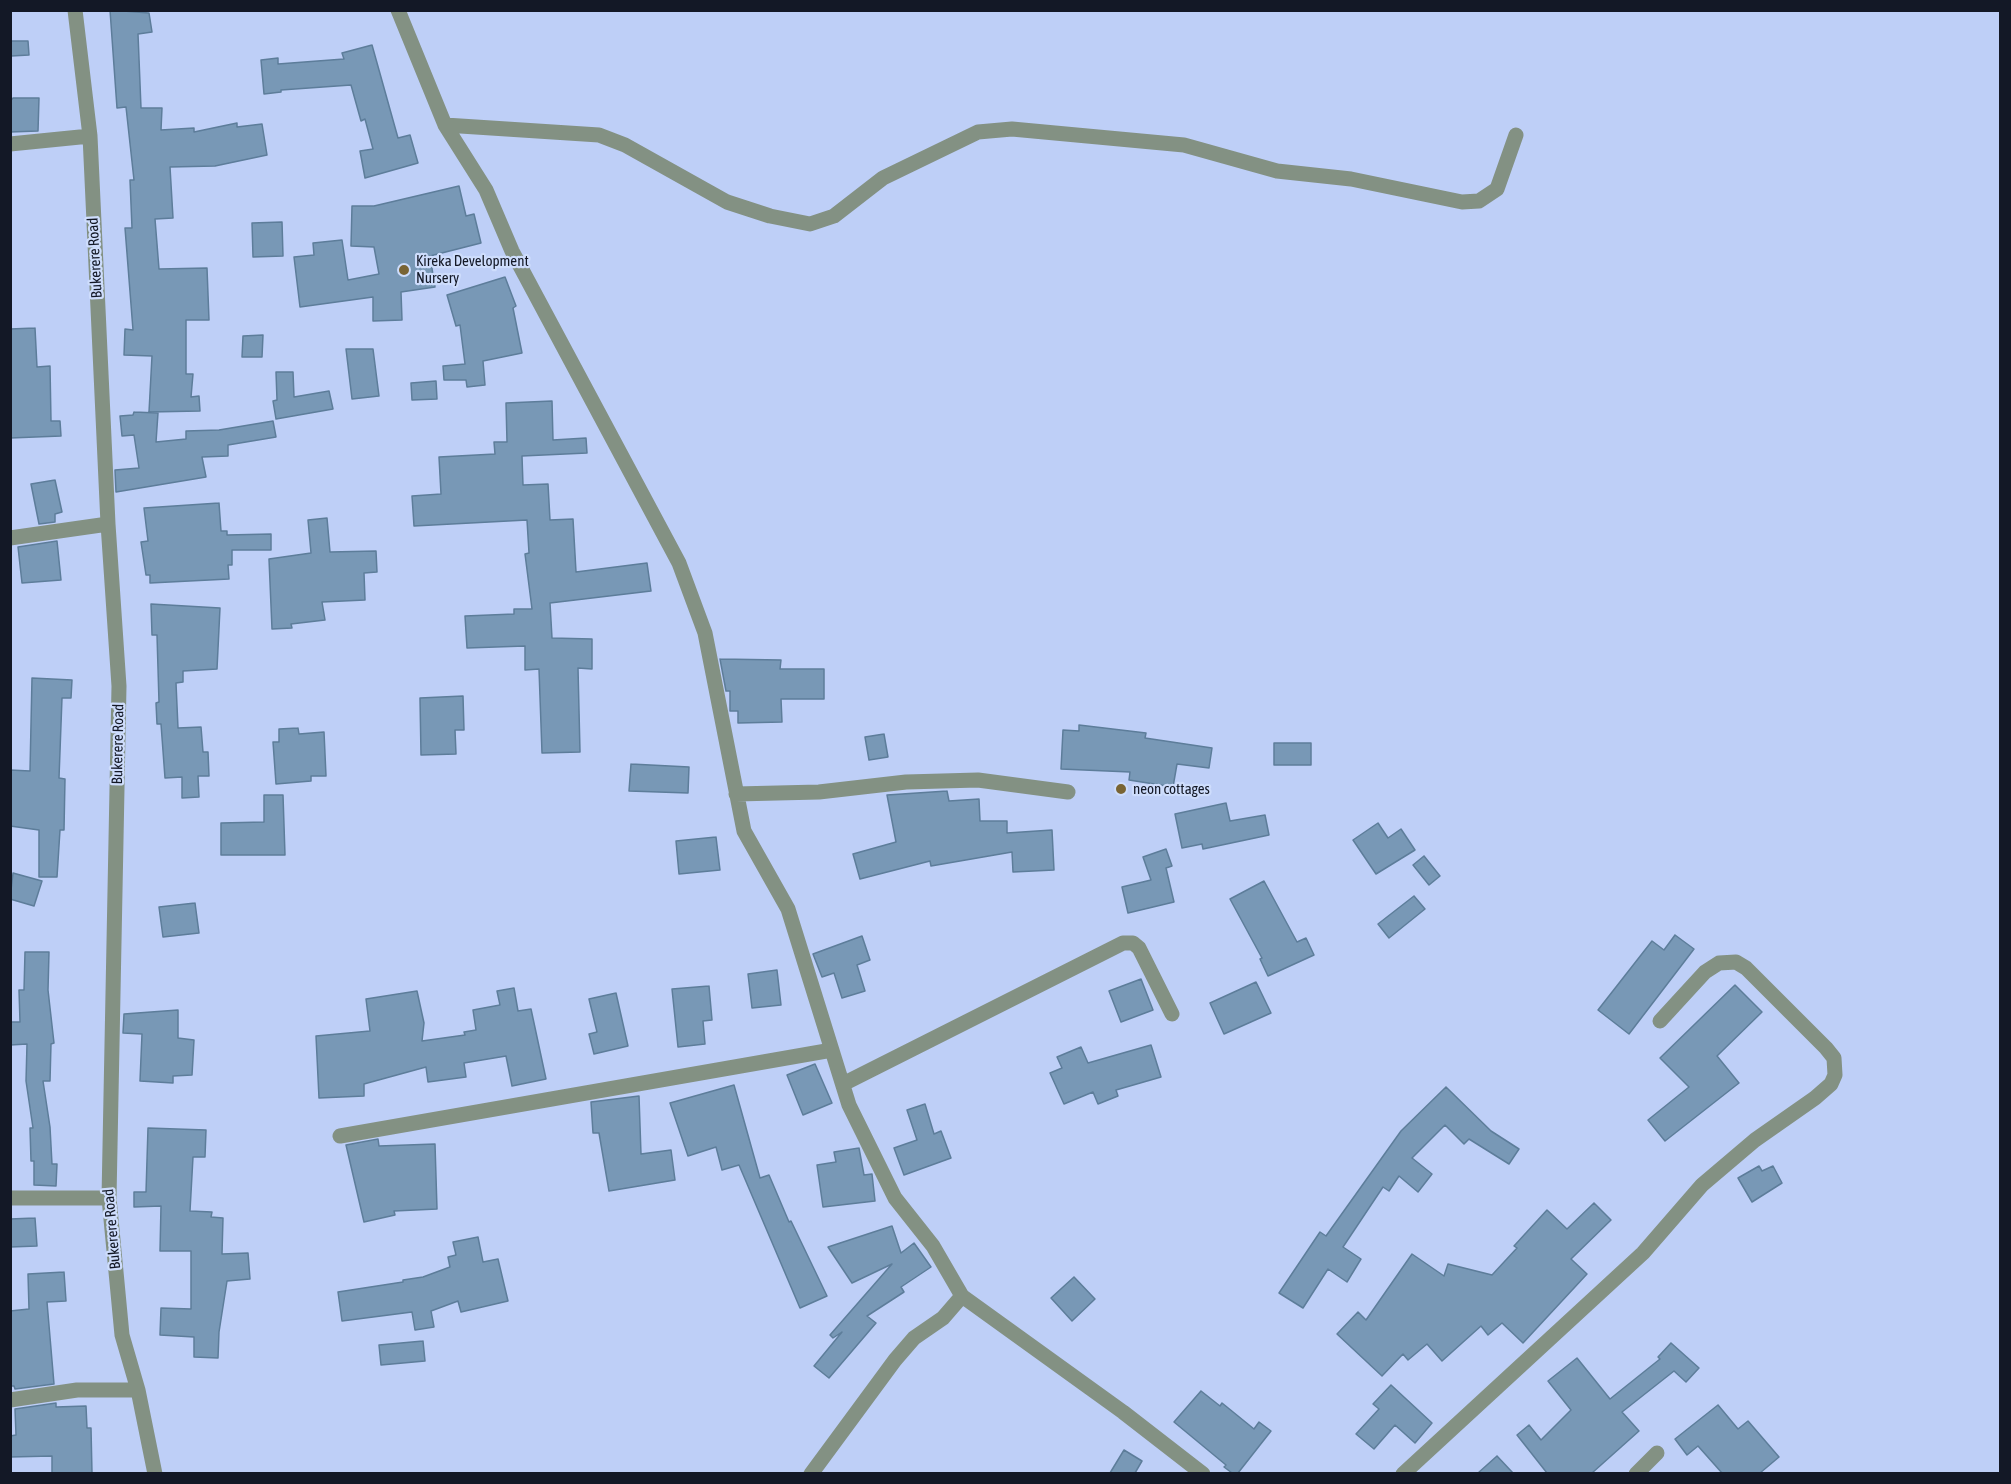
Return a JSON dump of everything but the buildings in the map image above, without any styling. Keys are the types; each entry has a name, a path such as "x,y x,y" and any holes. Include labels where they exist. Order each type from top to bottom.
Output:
{"street":[{"name":"Bukerere Road","path":"75,10 90,136 108,524 119,686 109,1198 122,1335 138,1390 155,1473"},
{"path":"398,10 445,125 486,190 512,251 679,563 705,633 744,831 788,909 843,1083 868,1148 895,1198 933,1246 962,1296 1123,1412 1203,1473"},
{"path":"445,125 599,135 625,145 727,202 770,216 810,224 834,216 883,178 978,132 1012,129 1184,145 1277,171 1351,179 1462,202 1479,201 1497,189 1516,135"},
{"path":"10,144 90,136"},
{"path":"10,538 108,524"},
{"path":"736,794 819,792 906,782 978,780 1068,792"},
{"path":"843,1083 1123,943 1133,943 1138,948 1172,1014"},
{"path":"1403,1473 1643,1253 1702,1185 1755,1140 1815,1098 1831,1083 1835,1075 1834,1058 1826,1048 1746,968 1736,962 1719,963 1705,972 1660,1021"},
{"path":"340,1136 832,1050"},
{"path":"10,1198 109,1198"},
{"path":"811,1473 895,1360 914,1338 943,1318 962,1296"},
{"path":"10,1400 77,1390 138,1390"},
{"path":"1636,1473 1657,1453"}],"place":[{"name":"Kireka Development Nursery","path":"404,270"},
{"name":"neon cottages","path":"1121,789"}]}
